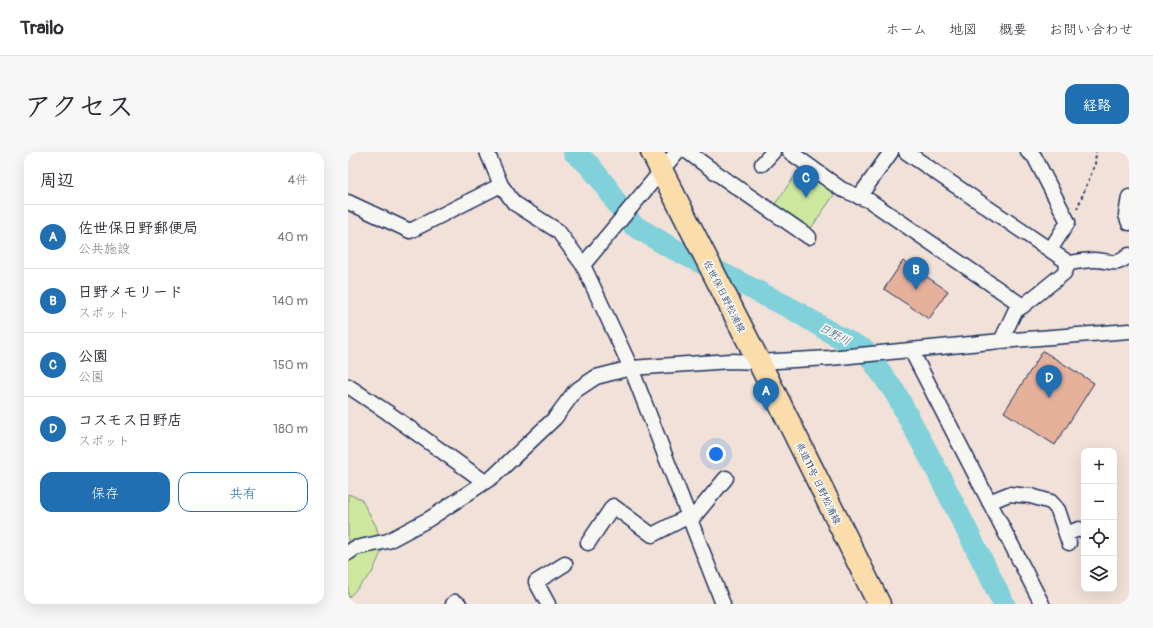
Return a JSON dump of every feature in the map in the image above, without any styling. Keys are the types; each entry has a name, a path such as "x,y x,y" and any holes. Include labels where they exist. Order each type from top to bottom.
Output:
{"main road":[{"name":"佐世保日野松浦線","path":"657,161 759,362"},
{"name":"県道11号 日野松浦線","path":"759,362 879,604"}],"street":[{"path":"487,152 501,185 514,202 558,231 583,265 631,368 723,604"},
{"path":"583,265 648,188 657,161 677,152"},
{"path":"688,152 728,182 751,196 809,237"},
{"path":"762,164 773,152"},
{"path":"790,152 841,189 870,201 1023,306"},
{"path":"906,152 1069,263 1096,260 1110,263 1122,262 1129,255"},
{"path":"1028,152 1034,156 1068,222 1050,250"},
{"path":"859,197 884,154"},
{"path":"348,202 410,231 501,185"},
{"path":"1129,197 1126,215 1129,223"},
{"path":"1001,341 1015,311 1064,273 1069,263"},
{"path":"348,553 355,548 388,542 429,519 494,476 555,418 575,391 596,377 631,368 730,361 759,362 830,358 1001,341 1129,331"},
{"path":"911,350 1042,604"},
{"path":"348,386 485,482"},
{"path":"588,543 613,506 652,535 690,518 726,478"},
{"path":"989,502 1009,494 1031,496 1051,502 1058,510 1067,538 1079,529"},
{"path":"548,604 536,582 565,564"},
{"path":"453,604 455,602 459,604"}],"path":[{"path":"1068,222 1076,220 1077,207 1095,164 1096,152"}],"green space":[{"path":"801,167 836,192 811,228 775,204"},
{"path":"348,494 361,499 376,526 382,550 372,573 348,598"}],"building":[{"path":"903,261 948,291 929,319 884,289"},
{"path":"1043,351 1094,383 1055,445 1004,412"}],"waterway":[{"name":"日野川","path":"574,152 589,165 606,186 633,225 668,246 794,310 833,334 865,350 896,394 936,469 1004,604"}],"place":[{"name":"公園","path":"806,198"},
{"name":"日野メモリード","path":"916,290"},
{"name":"コスモス日野店","path":"1049,398"},
{"name":"佐世保日野郵便局","path":"766,411"}]}
